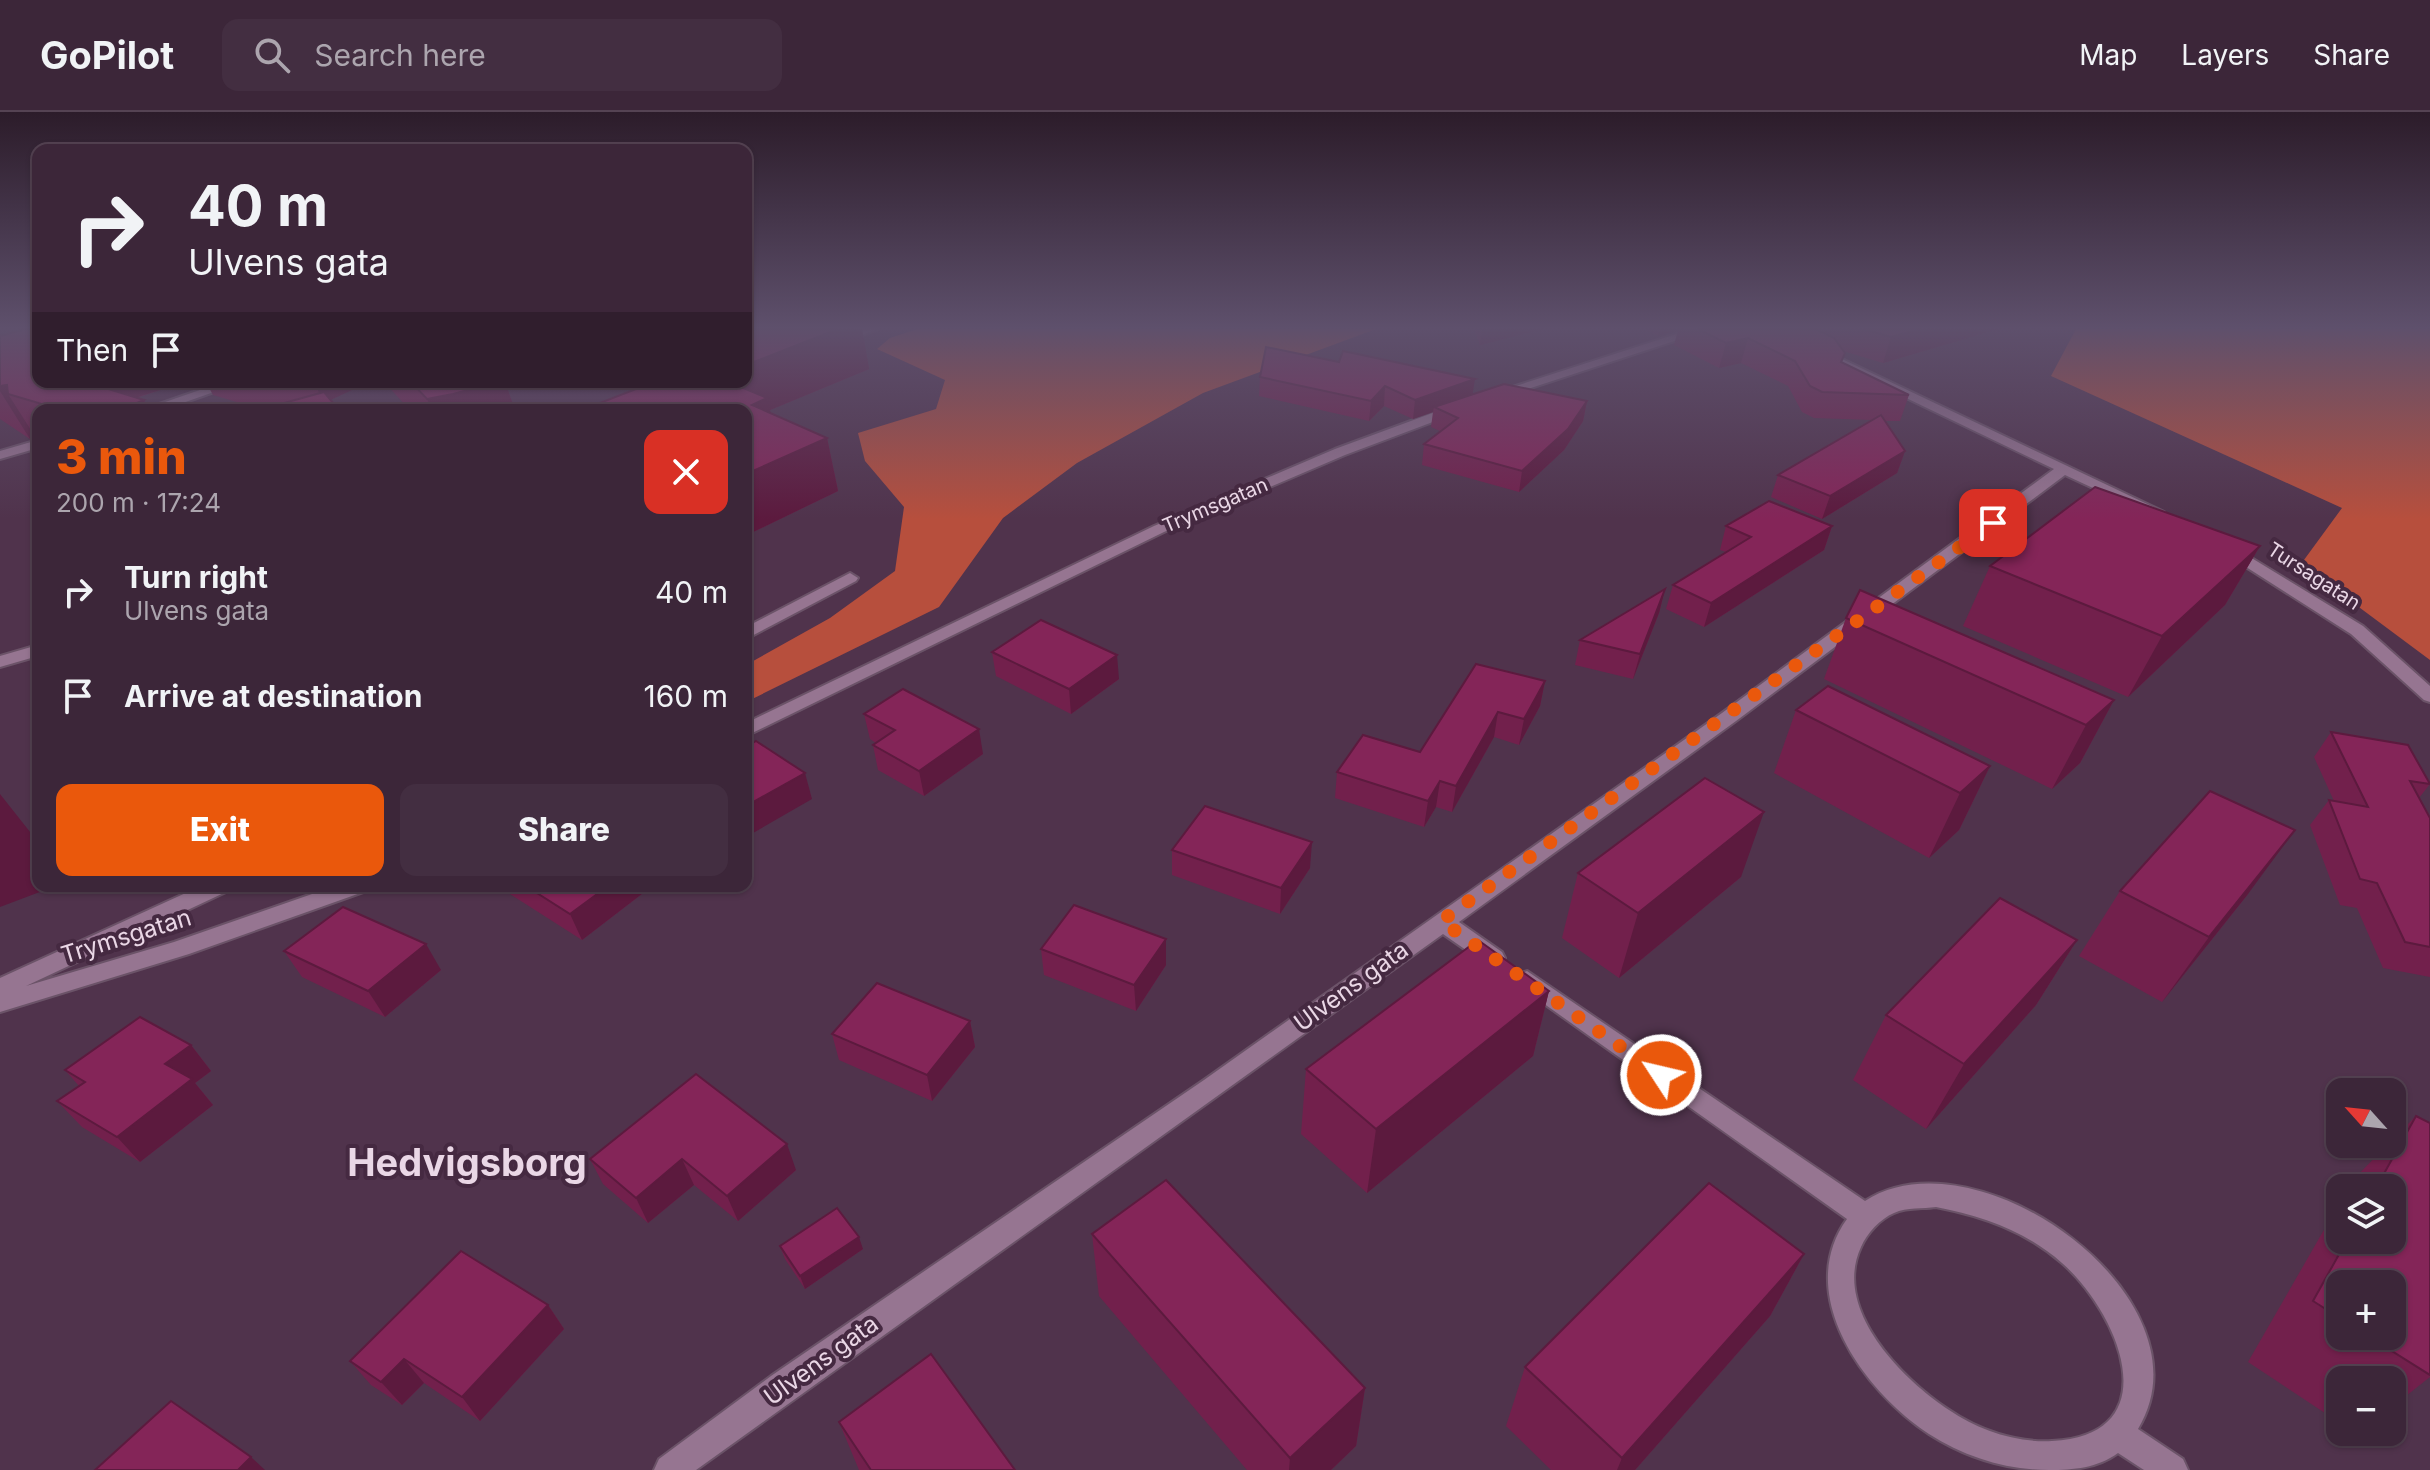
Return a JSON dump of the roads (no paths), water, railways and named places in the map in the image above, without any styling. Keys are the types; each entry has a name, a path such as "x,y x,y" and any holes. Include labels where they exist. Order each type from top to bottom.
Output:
{"street":[{"path":"168,404 204,392"},
{"name":"Trymsgatan","path":"752,727 1159,529 1326,458 1504,392"},
{"path":"1904,392 2165,516"},
{"path":"0,455 32,446"},
{"name":"Ulvens gata","path":"670,1470 782,1387 1213,1087 1729,717 2065,468"},
{"name":"Tursagatan","path":"2207,538 2248,559 2357,630 2430,696"},
{"path":"752,631 850,578"},
{"path":"0,662 32,652"},
{"path":"0,988 207,892"},
{"name":"Trymsgatan","path":"0,1003 181,948 341,892"},
{"path":"1441,921 1864,1216"},
{"path":"1936,1195 1984,1204 2032,1225 2086,1268 2119,1310 2137,1356 2137,1400 2117,1434 2096,1449 2049,1458 1994,1448 1939,1423 1883,1375 1854,1330 1840,1284 1844,1245 1864,1216 1895,1200 1936,1195"},
{"path":"2117,1434 2172,1470"}],"district":[{"name":"Hedvigsborg","path":"467,1162"}]}
